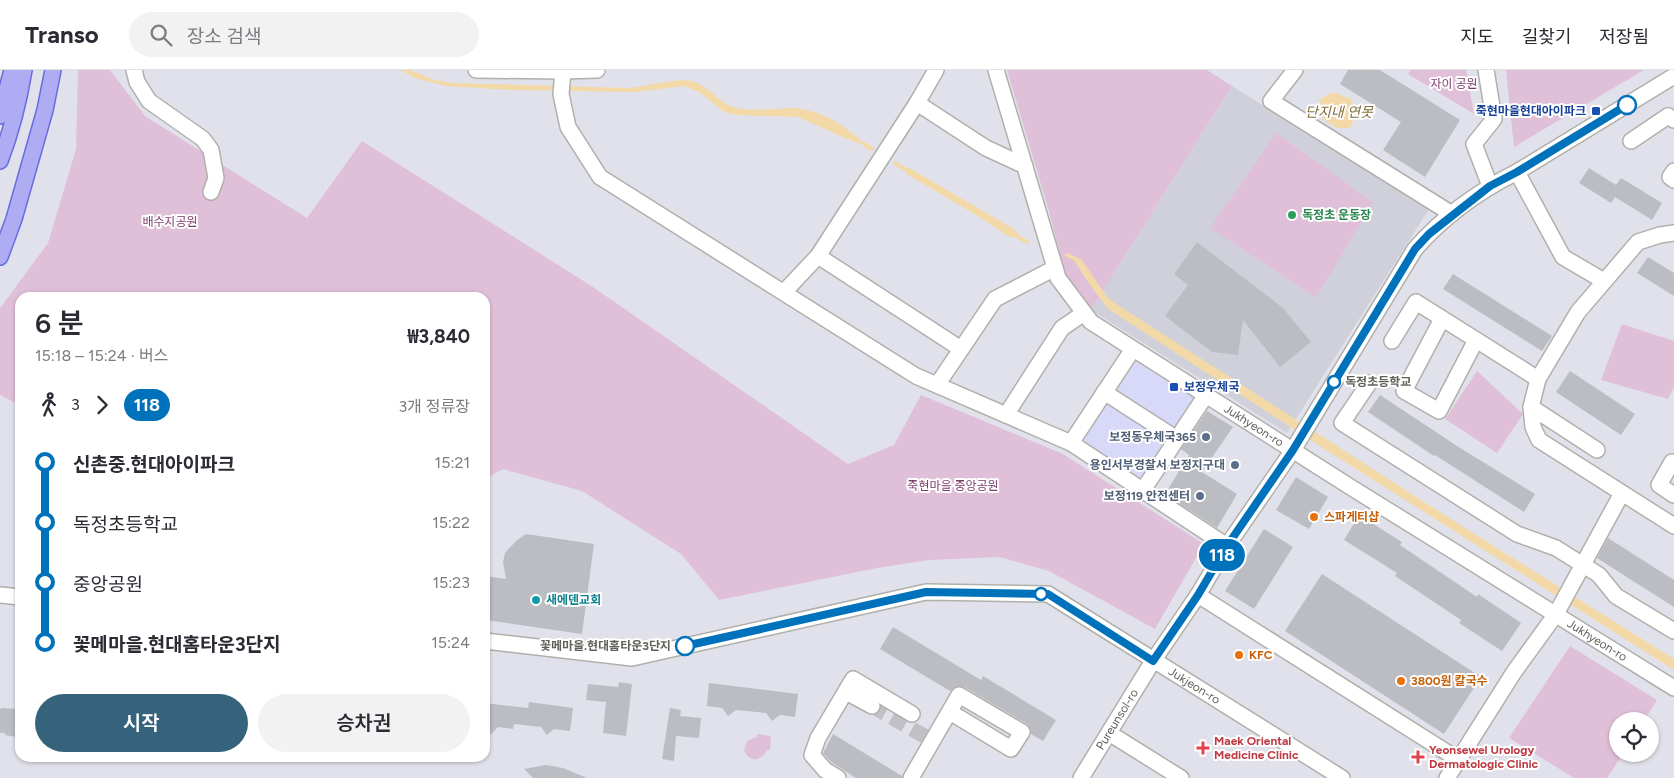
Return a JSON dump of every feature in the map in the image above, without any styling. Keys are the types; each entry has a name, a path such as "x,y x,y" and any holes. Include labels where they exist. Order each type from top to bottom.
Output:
{"main road":[{"path":"0,116 12,70"},
{"path":"0,161 18,101 24,70"},
{"path":"0,257 14,219 45,110 53,70"}],"street":[{"path":"134,70 137,82 149,101 203,139 211,150 216,178 210,192"},
{"path":"476,70 562,83 597,70"},
{"path":"784,292 818,256 917,103 936,70"},
{"name":"Jukhyeon-ro","path":"996,70 1058,278 1091,322 1206,395 1296,444 1558,608 1674,688"},
{"path":"1296,70 1271,101 1452,214"},
{"path":"1486,70 1494,120 1474,144 1490,186"},
{"name":"Pureunsol-ro","path":"1081,778 1153,661 1310,422 1415,249 1452,214 1490,186 1517,172 1674,76"},
{"path":"562,83 568,127 600,176 916,376 1071,443 1227,546"},
{"path":"917,103 986,148 1024,166"},
{"path":"1631,141 1668,116 1674,120"},
{"path":"1674,171 1670,177 1674,180"},
{"path":"1517,172 1564,257 1604,281"},
{"path":"1674,233 1638,242 1578,312 1538,379 1531,407 1533,426 1539,440 1674,526"},
{"path":"818,256 961,349"},
{"path":"937,384 995,299 1055,268"},
{"path":"1392,341 1416,302 1538,379"},
{"path":"1006,415 1062,328 1084,313"},
{"path":"1442,319 1404,391 1439,411 1476,340"},
{"path":"1071,443 1133,349"},
{"path":"1369,383 1342,423 1517,534 1556,548 1600,575 1616,596 1674,632"},
{"path":"1104,392 1177,438"},
{"path":"1142,490 1206,395"},
{"path":"1531,407 1597,450"},
{"path":"1674,464 1672,462 1659,485 1674,495"},
{"path":"1447,778 1514,672 1558,608 1622,493"},
{"name":"Jukjeon-ro","path":"490,642 632,658 926,592 1048,594 1342,778"},
{"path":"0,595 15,596"},
{"path":"1198,595 1459,760"},
{"path":"838,778 825,770 812,755 818,738 854,679 912,714"},
{"path":"846,692 872,706"},
{"path":"911,778 950,712"},
{"path":"1109,733 1181,778"}],"shaded area":[{"name":"독정초등학교","path":"1232,86 1429,209 1287,433 1091,310"},
{"path":"1134,351 1203,396 1142,488 1073,442"}],"green space":[{"path":"78,70 110,70 145,116 307,218 362,141 593,287 848,464 894,445 921,395 1063,454 1204,544 1155,629 1049,571 999,557 929,560 877,568 719,600 681,554 582,491 503,469 490,476 490,292 15,292 15,402 0,395 0,308 48,243 76,149"},
{"path":"1007,70 1207,70 1232,86 1091,310 1066,276"},
{"name":"자이 공원","path":"1411,70 1466,70 1474,114 1408,74"},
{"path":"1506,70 1644,70 1514,147"},
{"name":"독정초 운동장","path":"1276,133 1373,202 1316,298 1210,228"},
{"path":"1622,324 1674,341 1674,387 1668,399 1601,380"},
{"path":"1477,371 1523,414 1497,453 1445,419"},
{"path":"1570,646 1657,700 1650,712 1609,712 1609,762 1618,762 1607,778 1574,778 1509,738"},
{"path":"757,734 770,736 770,750 767,750 758,759 752,759 744,750 747,741 757,737"}],"water":[{"path":"400,70 410,70 435,80 454,83 628,88 689,80 706,88 725,103 737,108 751,110 795,108 819,114 853,133 867,146 798,117 737,115 724,112 699,92 684,86 634,92 511,90 446,86 415,78"},
{"name":"단지내 연못","path":"1333,92 1351,99 1356,115 1350,128 1337,128 1322,119 1320,99"},
{"path":"900,166 911,169 1014,229 1022,239 1008,236 908,175"},
{"path":"1072,257 1081,259 1107,297 1113,302 1446,516 1674,659 1674,670 1337,457 1108,309"}],"building":[{"path":"1348,70 1380,70 1460,120 1425,177 1383,150 1401,122 1340,84"},
{"path":"1589,168 1616,185 1621,178 1662,203 1652,220 1615,197 1611,203 1579,183"},
{"path":"1197,242 1283,308 1311,342 1280,367 1243,320 1238,355 1212,352 1165,316 1188,285 1174,274"},
{"path":"1648,257 1674,273 1674,296 1637,273"},
{"path":"1453,274 1552,336 1542,351 1443,289"},
{"path":"1570,371 1635,414 1621,435 1556,392"},
{"path":"1380,395 1457,446 1535,494 1524,512 1368,412"},
{"path":"1207,411 1233,427 1202,472 1237,494 1217,528 1165,494 1189,455 1181,449"},
{"path":"1296,477 1328,497 1309,529 1276,510"},
{"path":"1359,515 1402,542 1400,545 1477,597 1478,594 1521,623 1502,651 1459,623 1461,620 1395,576 1397,573 1344,540"},
{"path":"1264,529 1293,547 1254,609 1225,591"},
{"name":"새에덴교회","path":"526,534 594,544 582,634 490,621 490,577 506,579 503,562 505,553 517,540"},
{"path":"1608,538 1674,580 1674,607 1597,558"},
{"path":"1322,574 1481,677 1444,734 1285,631"},
{"path":"893,627 981,680 983,676 1056,720 1043,741 1031,734 1027,724 964,687 955,687 950,691 880,649"},
{"path":"619,682 632,684 626,736 603,733 606,702 586,700 588,684 618,687"},
{"path":"709,683 798,694 795,717 780,715 772,721 766,713 736,710 728,716 722,708 707,706"},
{"path":"529,702 573,708 570,731 554,729 547,735 541,727 514,724 513,729 498,727 490,735 490,704 528,708"},
{"path":"1,708 15,709 15,737 0,733"},
{"path":"670,708 681,710 680,716 701,718 699,738 676,736 674,761 662,759"},
{"path":"833,734 902,776 902,778 856,778 831,762 823,753"},
{"path":"546,765 563,768 587,778 533,778 524,769"}],"waterway":[{"path":"864,144 872,149"},
{"path":"895,163 903,168"},
{"path":"1019,238 1028,242"},
{"path":"1067,255 1076,259"}],"tunnel":[{"path":"872,706 933,741"}],"bus line":[{"name":"118","path":"685,646 926,592 1048,594 1153,661 1198,595 1227,546 1293,450 1415,249 1452,214 1490,186 1517,172 1627,105"}],"place":[{"name":"죽현마을현대아이파크","path":"1596,111"},
{"name":"독정초 운동장","path":"1292,215"},
{"name":"독정초등학교","path":"1334,382"},
{"name":"보정우체국","path":"1174,387"},
{"name":"보정동우체국365","path":"1206,437"},
{"name":"용인서부경찰서 보정지구대","path":"1235,465"},
{"name":"보정119 안전센터","path":"1200,496"},
{"name":"스파게티샵","path":"1314,517"},
{"name":"새에덴교회","path":"536,600"},
{"name":"꽃메마을.현대홈타운3단지","path":"685,646"},
{"name":"KFC","path":"1239,655"},
{"name":"3800원 칼국수","path":"1401,681"},
{"name":"Maek Oriental Medicine Clinic","path":"1203,748"},
{"name":"Yeonsewel Urology Dermatologic Clinic","path":"1418,757"}],"park label":[{"name":"배수지공원","path":"170,222"},
{"name":"죽현마을 중앙공원","path":"953,486"}]}
